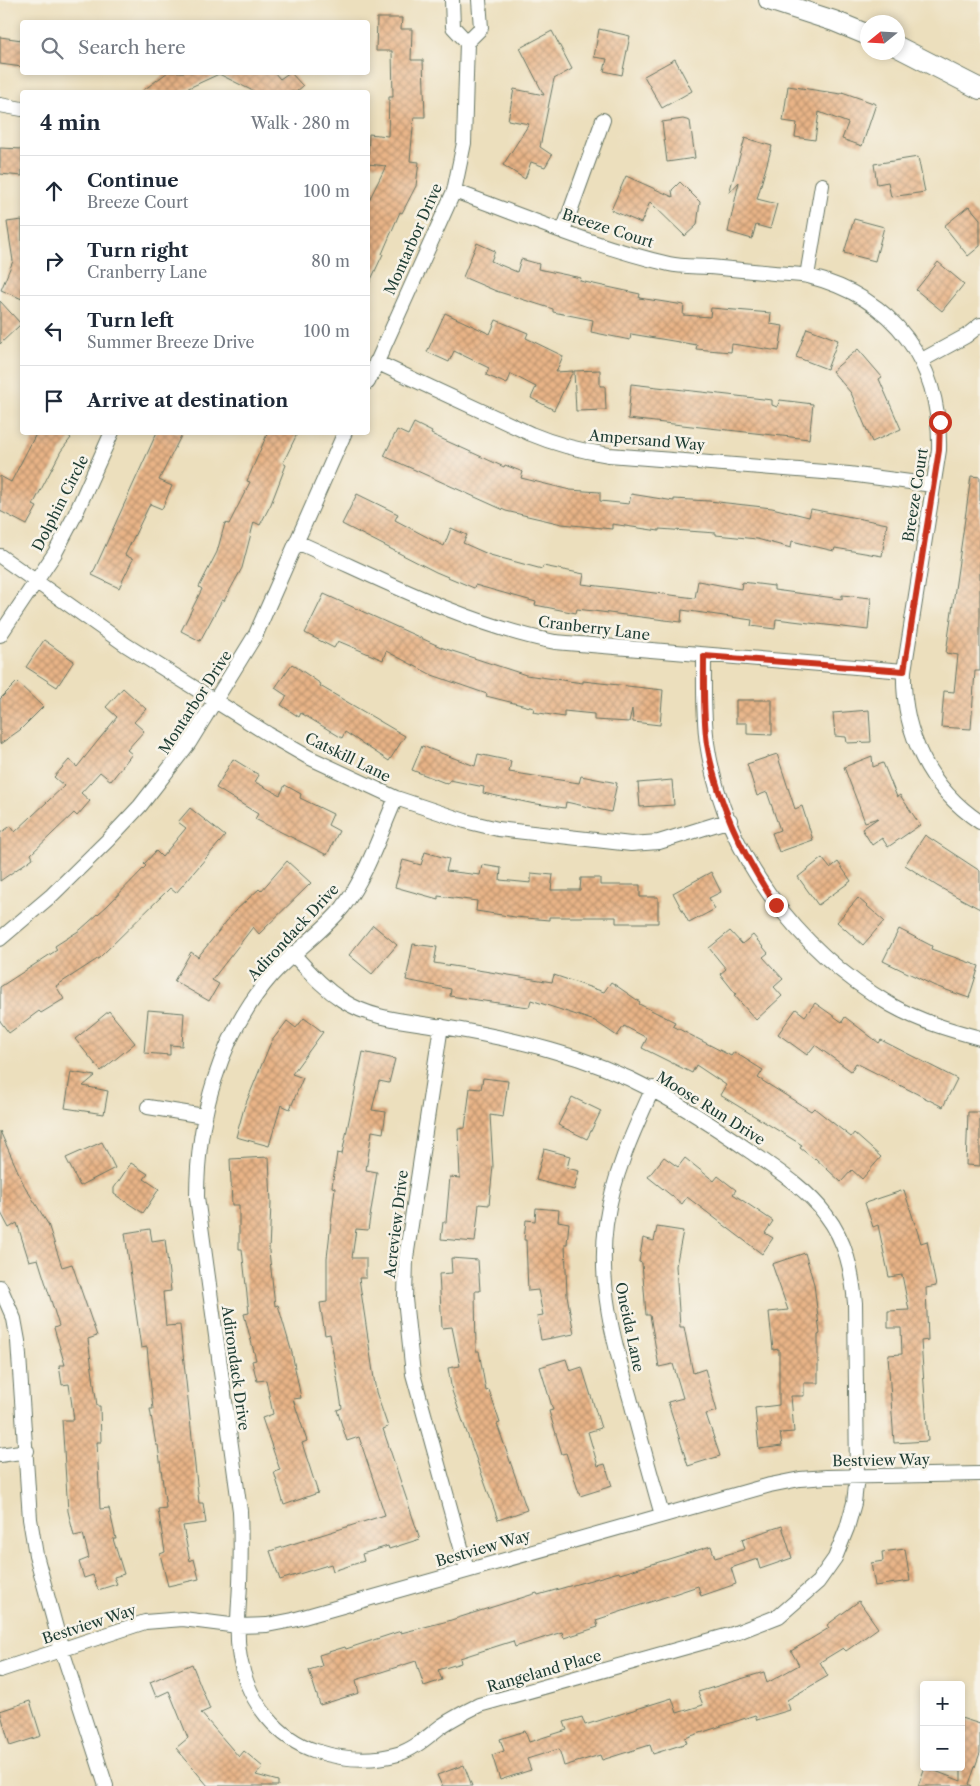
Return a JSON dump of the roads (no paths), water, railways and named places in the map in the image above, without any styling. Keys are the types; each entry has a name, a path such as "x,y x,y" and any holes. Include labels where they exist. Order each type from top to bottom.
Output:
{"main road":[{"path":"769,0 860,31"},
{"path":"905,51 980,89"}],"street":[{"path":"452,0 453,27 466,42 480,28 479,0"},
{"name":"Montarbor Drive","path":"370,377 454,191 464,143 466,42"},
{"path":"0,105 20,109"},
{"path":"563,230 603,120"},
{"path":"807,276 822,185"},
{"name":"Breeze Court","path":"454,191 633,255 671,264 807,276 853,292 874,306 902,334 922,360 934,391 940,422 939,450 904,671 904,692 907,712 913,737 925,763 939,786 957,805 980,822"},
{"path":"922,360 966,336 980,325"},
{"name":"Ampersand Way","path":"376,362 531,434 557,445 579,450 609,455 849,474 933,485"},
{"name":"Dolphin Circle","path":"0,635 55,554 74,517 111,435"},
{"name":"Montarbor Drive","path":"0,939 78,870 140,806 189,743 256,634 344,435"},
{"name":"Cranberry Lane","path":"297,542 458,612 523,636 555,642 704,656 904,671"},
{"name":"Catskill Lane","path":"0,556 126,645 308,757 396,798 465,821 498,829 631,844 667,840 730,820"},
{"path":"704,656 707,743 715,776 730,820 756,874 776,905 804,937 860,985 892,1005 922,1020 980,1038"},
{"name":"Adirondack Drive","path":"238,1626 242,1553 240,1511 197,1197 198,1153 204,1116 218,1069 241,1020 255,998 292,953 329,921 354,889 396,798"},
{"name":"Moose Run Drive","path":"292,953 322,985 342,1000 360,1010 389,1018 504,1038 553,1050 604,1067 653,1088 696,1114 808,1194 826,1214 838,1234 853,1278 857,1476"},
{"name":"Acreview Drive","path":"442,1026 406,1258 405,1299 413,1374 467,1569"},
{"name":"Oneida Lane","path":"653,1088 621,1161 612,1194 606,1224 604,1283 613,1339 662,1515"},
{"path":"148,1107 204,1116"},
{"path":"0,1287 14,1319 18,1341 27,1450 30,1519 36,1555 62,1650 106,1786"},
{"path":"0,1454 27,1450"},
{"name":"Bestview Way","path":"0,1670 129,1627 166,1619 238,1626 267,1625 293,1620 467,1569 800,1479 980,1474"},
{"name":"Rangeland Place","path":"238,1626 240,1662 246,1681 268,1720 286,1736 307,1748 352,1760 378,1758 400,1753 421,1743 458,1715 480,1706 733,1634 779,1616 818,1582 835,1558 847,1528 854,1503 857,1476"}]}
